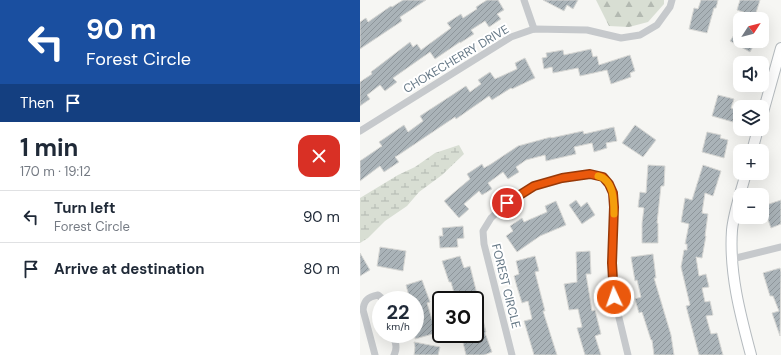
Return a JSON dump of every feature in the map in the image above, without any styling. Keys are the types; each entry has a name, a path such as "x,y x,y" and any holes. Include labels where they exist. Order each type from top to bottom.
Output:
{"street":[{"path":"524,0 534,29"},
{"name":"CHOKECHERRY DRIVE","path":"360,131 511,37 534,29 587,30 621,38 640,35 657,25 670,7 672,0"},
{"path":"766,100 781,48"},
{"name":"FOREST CIRCLE","path":"512,355 484,244 484,232 491,218 507,203 534,186 562,178 590,174 603,177 609,184 613,193 612,263 614,297 628,355"},
{"path":"744,180 732,230 732,258 737,299 750,355"},
{"path":"732,258 781,247"},
{"path":"372,296 367,299 361,310 375,355"},
{"path":"394,355 396,351 396,343"}],"green space":[{"path":"596,0 664,0 664,4 648,22 629,27 609,26"},
{"path":"459,145 464,154 442,175 419,192 407,206 385,221 368,238 360,243 360,198 398,175 415,167 435,153"}],"building":[{"path":"403,0 426,0 400,17 402,21 360,49 360,22 366,18 368,22 391,6 392,7"},
{"path":"487,0 498,0 504,10 497,14 501,19 489,27 485,21 471,30 474,34 435,59 430,52 393,78 397,82 385,91 380,85 367,95 370,99 360,106 360,82 372,74 371,72 410,42 413,47 417,44 421,50 451,28 447,23 461,14 463,18"},
{"path":"543,0 578,0 573,9 567,5 564,11"},
{"path":"701,0 718,0 716,8 714,8 707,33 689,29 694,8 698,9"},
{"path":"740,0 760,0 756,12 743,12 737,10"},
{"path":"743,48 752,48 750,52"},
{"path":"591,49 593,57 597,56 599,65 630,55 635,71 630,73 631,77 611,84 607,70 580,76 578,68 553,73 552,67 544,69 542,58 547,57 546,53 563,50 564,55"},
{"path":"525,58 535,78 512,89 511,88 492,100 489,96 456,119 455,117 395,157 399,162 384,172 380,166 360,181 360,161 382,146 379,142 404,125 408,132 423,121 420,116 466,86 470,92 481,84 478,80 490,72 495,79 517,69 515,63"},
{"path":"718,95 734,99 731,108 733,109 733,122 712,116"},
{"path":"635,125 656,140 643,157 622,143"},
{"path":"614,127 617,141 606,143 607,148 594,152 592,143 574,147 576,154 546,161 545,155 526,160 516,167 519,172 508,179 503,172 488,183 492,189 482,195 479,191 464,204 469,209 459,218 444,201 470,179 467,174 482,164 484,168 518,146 551,137 583,131 584,134"},
{"path":"707,132 721,135 720,138 728,140 724,158 702,152"},
{"path":"648,165 665,166 664,186 661,186 657,223 658,243 642,243 644,208 638,207 640,192 646,193"},
{"path":"703,165 721,171 713,196 705,193 702,213 708,214 706,236 702,258 696,257 699,276 706,274 709,287 702,288 705,302 710,301 713,315 706,316 711,334 717,333 723,355 699,355 686,306 690,305 681,267 684,250 687,250 687,244 685,244 689,224 681,222 685,198 692,200"},
{"path":"576,200 581,207 587,202 595,215 582,224 569,205"},
{"path":"781,200 781,224 771,228 769,222 769,204"},
{"path":"556,201 566,225 540,236 517,252 506,236 513,231 510,226 522,218 524,222 547,212 545,206"},
{"path":"463,226 464,238 457,239 458,247 440,248 439,236 443,236 442,228"},
{"path":"380,247 406,251 403,271 377,266"},
{"path":"590,251 591,274 586,274 592,311 595,310 601,334 595,336 601,355 585,355 577,328 582,327 578,309 569,310 564,284 577,282 576,252"},
{"path":"360,253 370,270 360,276"},
{"path":"653,254 656,278 654,278 671,335 674,355 654,355 652,340 642,312 639,313 635,299 641,297 637,280 635,281 631,257"},
{"path":"460,256 464,268 470,266 476,291 454,291 442,261"},
{"path":"535,256 539,271 535,272 545,311 543,311 557,355 534,355 524,321 532,319 528,301 522,303 514,276 519,274 516,261"},
{"path":"780,268 780,336 772,313 779,311 773,296 770,296 763,273"},
{"path":"422,280 430,302 427,303 432,320 432,334 424,336 424,291 408,291 406,285"},
{"path":"484,324 485,333 492,352 484,355 466,355 463,343 484,343"},
{"path":"414,343 440,347 438,355 414,355"}],"slow traffic":[{"path":"598,176 603,177 609,184 613,193 614,214"}],"route":[{"path":"507,203 534,186 562,178 590,174 603,177 609,184 613,193 612,263 614,297"}]}
